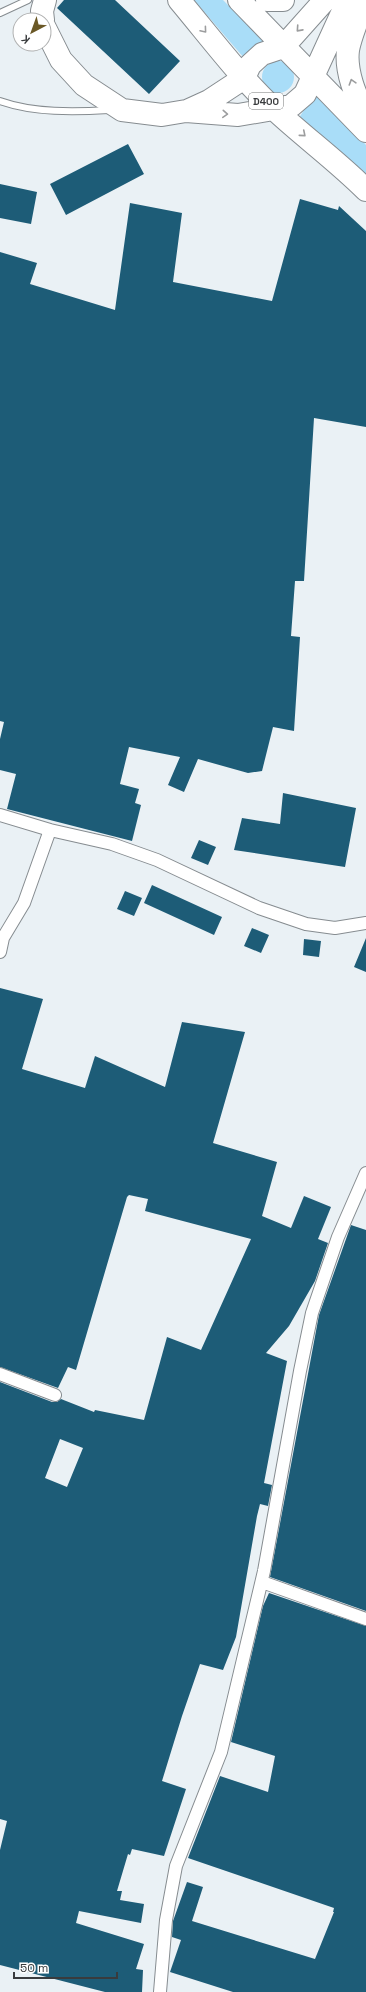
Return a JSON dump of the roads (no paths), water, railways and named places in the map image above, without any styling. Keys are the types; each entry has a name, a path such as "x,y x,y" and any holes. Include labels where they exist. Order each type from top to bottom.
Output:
{"highway":[{"path":"42,12 45,0"},
{"name":"D400","path":"180,0 244,78 274,109 346,170 366,190"},
{"path":"239,0 366,131"},
{"path":"267,0 283,0"},
{"path":"186,111 209,101 244,78 250,65 262,54 283,47 325,0"},
{"path":"52,42 61,60 84,85 122,110 162,115 186,111 238,114 274,109 291,106 305,94 314,78 348,0"},
{"path":"363,0 348,51 350,76 358,101 366,118"}],"street":[{"path":"0,815 50,830 112,844 157,860 259,908 306,924 335,928 366,923"},
{"path":"0,952 4,938 24,903 50,830"},
{"path":"160,1992 166,1920 176,1866 221,1752 262,1582 312,1313 338,1237 366,1173"},
{"path":"0,1374 54,1395"},
{"path":"262,1582 366,1619"}],"lane":[{"path":"0,13 28,0"},
{"path":"0,101 13,106 75,112 122,110"}]}
